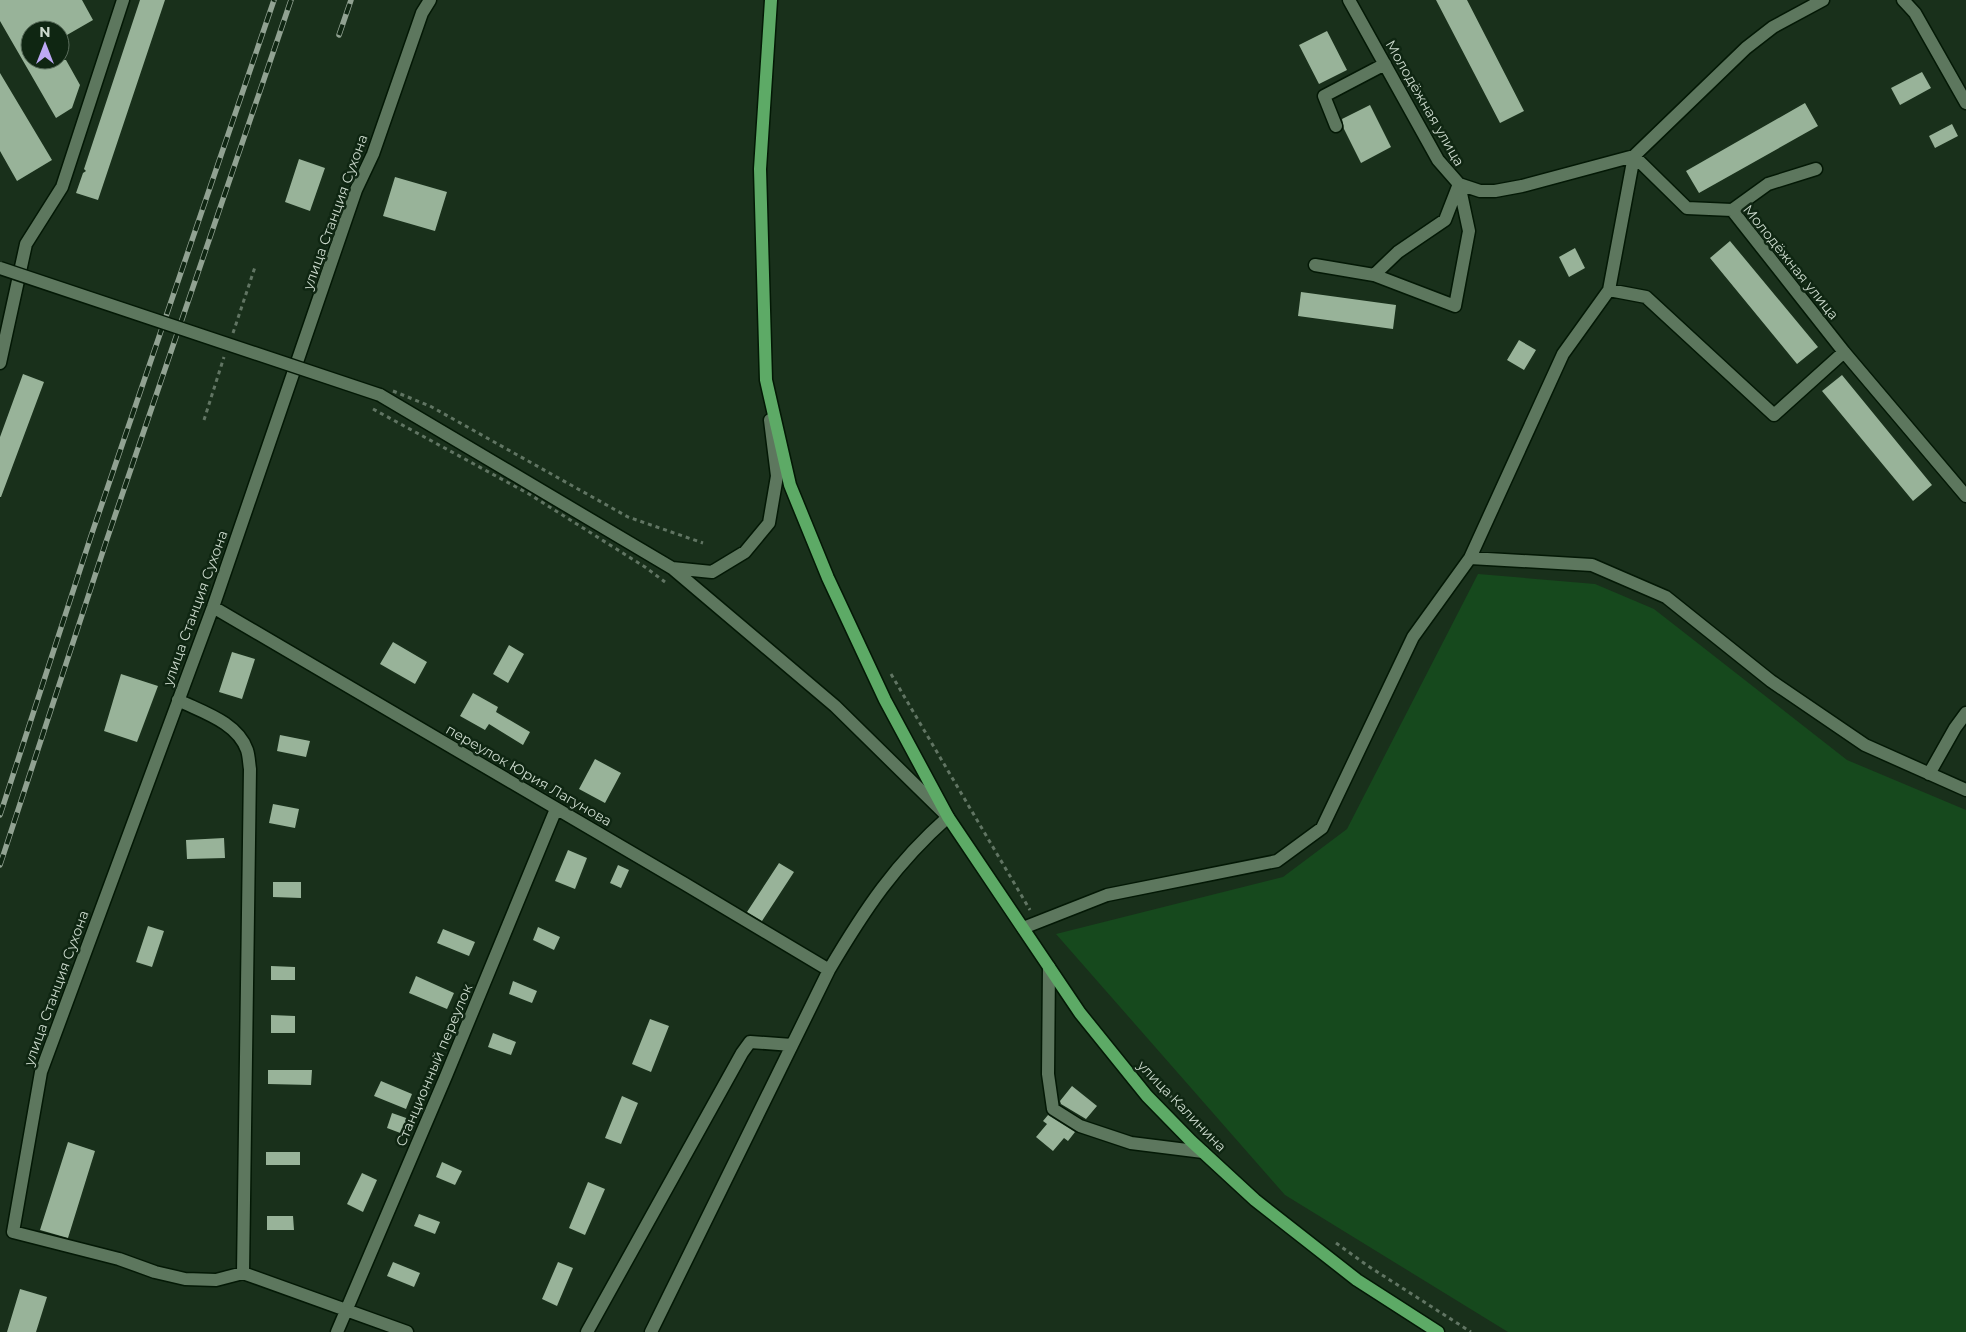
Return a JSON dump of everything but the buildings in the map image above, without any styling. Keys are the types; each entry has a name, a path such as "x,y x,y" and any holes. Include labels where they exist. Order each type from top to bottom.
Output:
{"main road":[{"name":"улица Калинина","path":"771,0 760,169 766,380 790,485 828,578 885,700 948,816 1080,1013 1147,1096 1255,1200 1357,1280 1438,1332"}],"street":[{"path":"0,363 26,244 62,187 123,0"},
{"name":"улица Станция Сухона","path":"243,1273 216,1280 185,1279 155,1272 119,1259 13,1232 41,1072 213,607 356,190 373,154 422,13 430,0"},
{"name":"Молодёжная улица","path":"1349,0 1438,160 1459,184 1480,191 1495,191 1522,186 1634,156 1687,208 1732,210 1844,352 1966,496"},
{"path":"1023,928 1107,895 1277,861 1322,828 1413,637 1470,558 1563,354 1609,290 1634,156 1746,48 1773,27 1823,0"},
{"path":"1903,0 1915,13 1966,103"},
{"path":"1336,126 1324,96 1385,64"},
{"path":"1732,210 1768,184 1816,169"},
{"path":"1374,275 1398,252 1445,220 1459,184"},
{"path":"1315,265 1374,275 1455,306 1468,231 1459,184"},
{"path":"0,268 380,395 672,568 834,706 948,816 898,866 856,924 829,970 651,1332"},
{"path":"1609,290 1646,297 1774,414 1844,352"},
{"path":"672,568 712,572 745,552 769,523 777,476 766,380"},
{"path":"1470,558 1592,565 1666,597 1771,681 1864,745 1966,790"},
{"name":"переулок Юрия Лагунова","path":"213,607 829,970"},
{"path":"178,700 225,724 240,736 247,750 250,769 243,1273 407,1332"},
{"path":"1930,774 1954,728 1966,713"},
{"name":"Станционный переулок","path":"337,1332 446,1076 556,809"},
{"path":"1049,967 1048,1074 1053,1109 1080,1126 1131,1143 1203,1152"},
{"path":"586,1332 742,1052 750,1042 792,1045"}],"path":[{"path":"204,420 255,267"},
{"path":"216,356 232,361"},
{"path":"372,409 529,494 645,567 665,582"},
{"path":"886,666 1038,923"},
{"path":"1138,1060 1182,1109"},
{"path":"1330,1238 1368,1266 1471,1332"}],"green space":[{"path":"1478,574 1595,584 1654,609 1847,760 1966,810 1966,1332 1508,1332 1285,1195 1056,934 1283,877 1347,829"}],"railway":[{"path":"0,815 91,536 274,0"},
{"path":"0,865 106,542 291,0"},
{"path":"339,35 351,0"}]}
